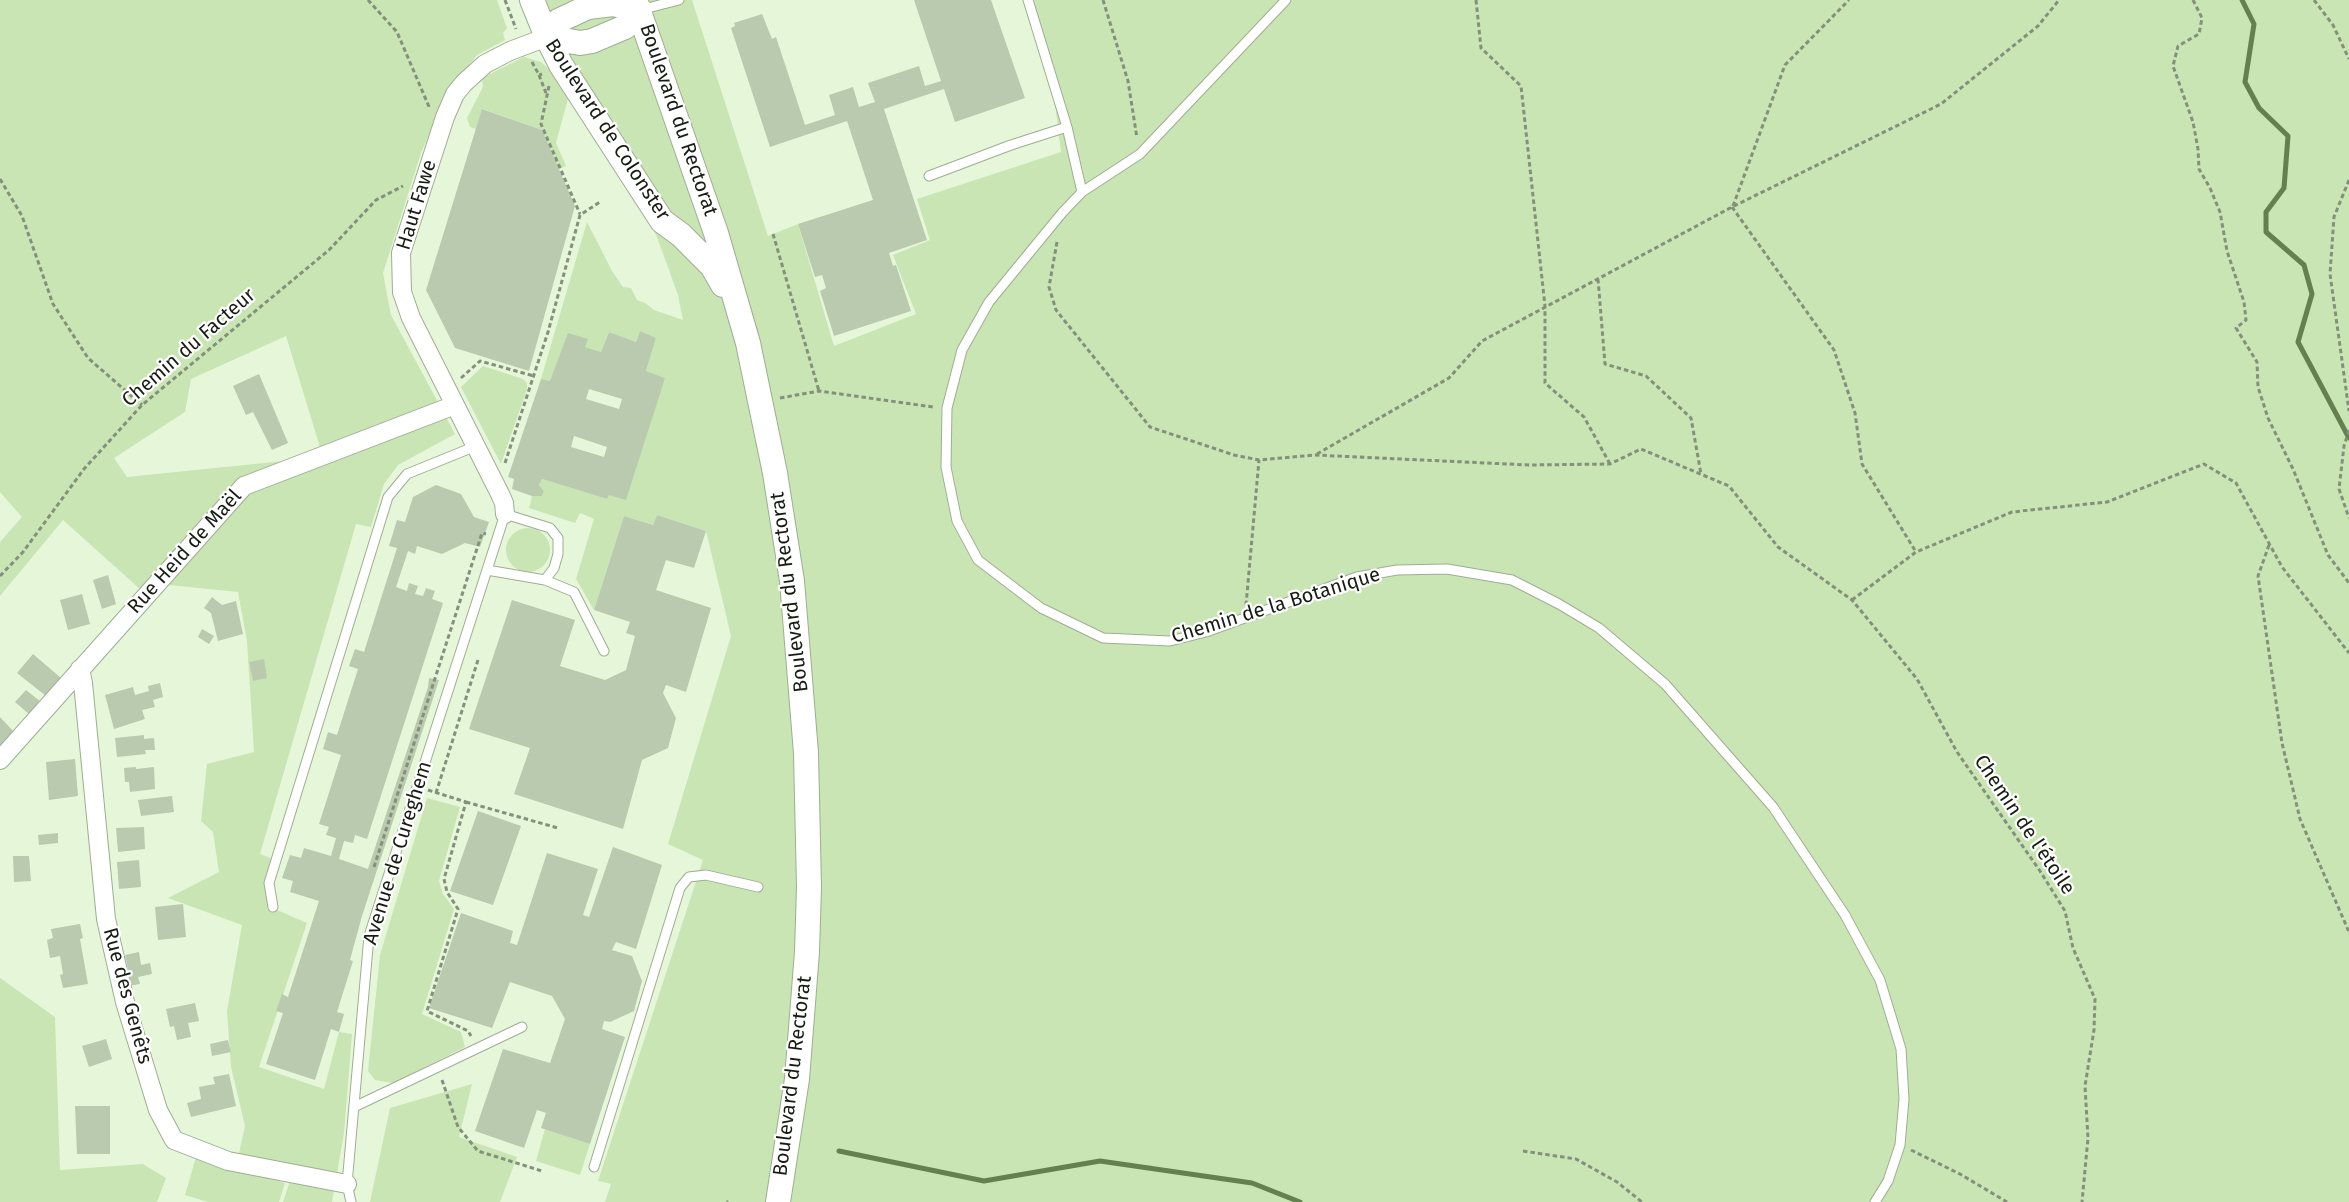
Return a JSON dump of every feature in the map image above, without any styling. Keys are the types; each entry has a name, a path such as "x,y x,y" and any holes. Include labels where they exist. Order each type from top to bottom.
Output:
{"main road":[{"name":"Boulevard de Colonster","path":"532,0 547,37 567,74 662,221 681,235 719,276 748,343"},
{"path":"613,4 638,5 625,27 592,41 580,43 547,37 558,21 566,15 588,7 613,4"},
{"name":"Boulevard du Rectorat","path":"638,5 716,233 748,343 773,464 792,581 809,812 808,931 802,1023 789,1138 778,1202"}],"street":[{"name":"Haut Fawe","path":"505,514 504,503 494,482 411,318 400,278 401,253 444,117 464,83 485,64 510,51 547,37"},
{"name":"Rue Heid de Maël","path":"0,760 244,486 451,398"},
{"name":"Rue des Genêts","path":"80,669 106,918 129,1013 158,1110 174,1140 228,1161 346,1184"}],"lane":[{"path":"638,5 679,0"},
{"path":"1028,0 1067,127 1082,192"},
{"name":"Chemin de la Botanique","path":"1286,0 1140,154 1082,192 989,302 963,350 947,408 946,466 957,521 978,560 1041,608 1102,638 1170,642 1245,618 1357,577 1397,570 1447,569 1512,580 1599,628 1665,684 1773,807 1845,915 1880,980 1901,1049 1904,1099 1900,1145 1888,1181 1875,1202"},
{"path":"930,176 1011,145 1067,127"},
{"path":"273,907 269,883 388,497 407,474 476,446"},
{"path":"505,514 550,528 558,537 558,554 554,568 545,580"},
{"name":"Avenue de Cureghem","path":"351,1202 346,1184 369,936 505,514"},
{"path":"487,570 545,580 573,592 604,651"},
{"path":"594,1167 680,888 689,878 706,875 758,887"},
{"path":"354,1107 522,1026"}],"path":[{"path":"368,0 396,32 429,108 444,117"},
{"path":"1103,0 1128,81 1140,154"},
{"path":"1062,213 1049,287 1056,310 1150,427 1234,455 1259,460 1315,455 1528,465 1610,464 1584,417 1545,382 1545,306 1521,86 1481,48 1476,0"},
{"path":"1732,207 1785,65 1849,0"},
{"path":"1315,455 1449,378 1482,341 1732,207 1941,104 2038,26 2059,0"},
{"path":"2193,0 2202,18 2199,34 2178,46 2173,66 2193,122 2199,169 2220,212 2227,251 2238,290 2244,302 2246,320 2236,328 2257,362 2258,387 2268,418 2293,469 2328,555 2349,583"},
{"path":"2314,0 2333,25 2349,59"},
{"path":"539,75 547,94"},
{"path":"494,482 502,472 534,376 580,215 542,129 549,83"},
{"name":"Chemin du Facteur","path":"0,576 22,552 84,469 142,405 329,249 376,200 426,174"},
{"path":"0,178 22,216 53,304 88,358 142,405"},
{"path":"2349,180 2334,217 2330,274 2349,411"},
{"path":"580,215 600,202"},
{"path":"1732,207 1834,350 1855,413 1862,464 1916,552"},
{"path":"773,234 819,391"},
{"path":"1598,278 1605,364 1646,376 1691,418 1701,474"},
{"path":"451,398 480,361 534,376"},
{"path":"778,399 819,391 947,408"},
{"path":"2349,430 2344,446 2339,489 2349,518"},
{"name":"Chemin de l'étoile","path":"1610,464 1641,449 1729,486 1778,546 1851,600 1917,679 1957,753 2040,871 2065,911 2073,948 2096,999 2094,1030 2085,1086 2088,1138 2082,1202"},
{"path":"1245,618 1259,460"},
{"path":"1851,600 1916,552 2012,512 2107,502 2204,464 2236,483 2282,567 2349,653"},
{"path":"374,867 482,533"},
{"path":"2269,544 2258,576 2282,743 2300,819 2349,932"},
{"path":"436,793 478,660"},
{"path":"417,787 558,828"},
{"path":"466,802 444,879 447,892 458,909 427,1011 468,1031 477,1048"},
{"path":"438,1067 458,1127 478,1151 542,1171"},
{"path":"1900,1145 1960,1174 2007,1202"},
{"path":"1523,1151 1576,1158 1617,1182 1642,1202"}],"green space":[{"path":"0,0 497,0 507,28 503,33 505,40 477,55 447,94 421,153 383,273 391,315 455,434 398,465 384,484 371,527 356,524 260,854 273,859 270,907 307,923 259,1067 324,1089 339,1032 352,1034 344,1133 332,1202 283,1202 293,1172 238,1158 245,1126 231,1067 227,1011 242,925 168,898 219,872 213,832 201,821 207,764 254,752 247,641 238,592 149,583 141,590 63,520 0,596 0,542 22,517 0,492","holes":["286,336 323,457 127,477 114,458 185,412 191,379"]},
{"path":"532,0 692,0 768,236 798,224 834,346 916,314 893,255 930,240 917,199 1061,152 1050,64 1029,0 2349,0 2349,1202 605,1202 611,1184 598,1181 703,860 668,844 731,636 706,531 657,515 653,525 624,516 594,610 576,579 594,519 580,513 575,523 529,508 532,496 542,496 544,491 539,485 542,479 607,499 665,378 646,371 656,338 640,331 636,342 609,332 601,352 585,347 550,381 541,379 587,222 612,271 623,287 631,288 637,300 654,310 683,320 678,295 657,237"},
{"path":"524,57 541,62 554,74 569,95 556,143 566,166 559,169 542,130 483,109 476,129 470,127 467,118 483,87 482,78"},
{"path":"483,366 523,379 527,383 527,389 501,464 461,387"},
{"path":"528,528 543,535 550,550 543,565 528,572 513,565 506,550 513,535"},
{"path":"427,798 460,807 439,881 443,894 454,909 422,1014 461,1032 465,1047 393,1083 375,1080 368,1071 380,955"},
{"path":"0,978 55,1017 60,1170 143,1164 166,1178 157,1202 0,1202"},
{"path":"472,1084 459,1137 517,1157 500,1202 370,1202 390,1108"},
{"path":"545,1129 590,1144 580,1175 536,1161"},
{"path":"196,1157 285,1183 279,1202 208,1202 185,1195"}],"building":[{"path":"914,0 991,0 1025,98 955,122 944,89 884,109 927,240 889,253 893,266 896,265 911,311 834,336 820,291 826,288 822,275 815,277 798,224 873,200 847,121 770,147 731,28 735,26 734,23 762,14 772,39 776,37 805,125 835,115 829,95 853,87 859,107 875,102 868,83 919,66 925,86 941,81"},
{"path":"482,109 542,130 575,206 529,371 455,348 426,290"},
{"path":"640,331 656,338 646,371 665,378 626,500 609,495 607,499 542,479 539,485 544,491 542,496 532,496 512,489 514,479 508,477 541,379 550,381 568,333 588,339 585,347 601,352 609,332 636,342","holes":["589,389 622,399 619,409 586,399","574,436 607,447 604,457 571,447"]},
{"path":"259,374 288,443 272,450 253,412 246,415 233,386"},
{"path":"436,485 461,494 474,517 489,522 480,547 465,543 442,554 417,546 415,554 408,551 396,587 407,591 409,583 418,586 415,594 423,596 426,588 435,591 432,599 443,603 367,839 355,835 353,843 344,841 339,859 368,869 429,678 439,680 362,916 350,960 353,961 337,1012 344,1014 339,1032 331,1029 315,1080 266,1064 283,1013 276,1011 282,994 288,997 319,901 290,892 293,881 282,878 290,855 301,858 304,848 331,856 336,838 326,835 329,827 319,824 341,755 323,749 328,732 337,735 358,669 349,666 355,649 364,652 397,548 389,546 397,520 405,522 413,497"},
{"path":"657,515 706,531 694,568 666,560 656,590 711,608 686,692 666,685 663,693 676,718 668,748 642,760 623,829 514,794 530,748 469,729 512,600 575,620 560,666 605,680 626,670 635,636 626,633 630,622 594,610 624,516 653,525"},
{"path":"108,575 116,604 102,609 93,580"},
{"path":"82,594 90,624 68,630 60,600"},
{"path":"212,597 222,605 236,601 243,634 218,641 211,613 204,608"},
{"path":"202,629 214,636 209,644 198,637"},
{"path":"33,654 61,678 46,696 17,673"},
{"path":"264,659 267,678 253,681 249,662"},
{"path":"160,683 163,697 153,700 155,707 142,710 145,719 114,729 105,695 133,687 135,695 149,691 148,686"},
{"path":"26,690 41,702 30,715 15,702"},
{"path":"0,717 14,732 0,746"},
{"path":"144,735 144,739 154,738 155,750 145,750 146,754 117,757 115,738"},
{"path":"75,759 78,796 49,800 46,762"},
{"path":"136,767 136,769 154,767 155,789 130,792 129,782 125,782 124,768"},
{"path":"172,796 174,812 141,816 138,800"},
{"path":"478,811 521,826 493,905 450,891"},
{"path":"144,827 145,849 118,852 116,828"},
{"path":"58,833 58,843 39,845 38,835"},
{"path":"613,847 662,865 636,949 616,942 612,950 632,956 642,981 634,1011 610,1022 604,1021 602,1029 625,1037 590,1144 541,1128 546,1113 537,1110 524,1148 475,1131 503,1049 550,1063 565,1019 552,996 510,982 492,1028 429,1008 461,913 513,931 510,943 517,945 547,853 598,869 583,915 589,917"},
{"path":"13,856 29,856 31,881 14,882"},
{"path":"139,860 141,887 119,889 117,862"},
{"path":"183,904 186,937 158,940 155,907"},
{"path":"80,924 83,938 80,939 88,984 63,988 60,956 50,958 47,940 53,938 51,929"},
{"path":"139,952 141,965 150,963 152,974 138,977 140,984 128,986 127,978 130,978 125,955"},
{"path":"195,1003 199,1021 188,1023 191,1037 177,1040 174,1026 170,1027 166,1009"},
{"path":"106,1039 112,1059 89,1067 82,1046"},
{"path":"228,1040 231,1052 212,1056 210,1044"},
{"path":"229,1074 236,1106 191,1117 187,1103 201,1099 199,1087 215,1084 213,1077"},
{"path":"75,1106 110,1106 110,1154 77,1154"}],"waterway":[{"path":"2242,0 2254,24 2245,82 2259,108 2288,136 2284,188 2266,212 2266,232 2304,265 2312,294 2298,342 2349,438"},
{"path":"839,1151 984,1181 1100,1161 1252,1183 1300,1202"}]}
